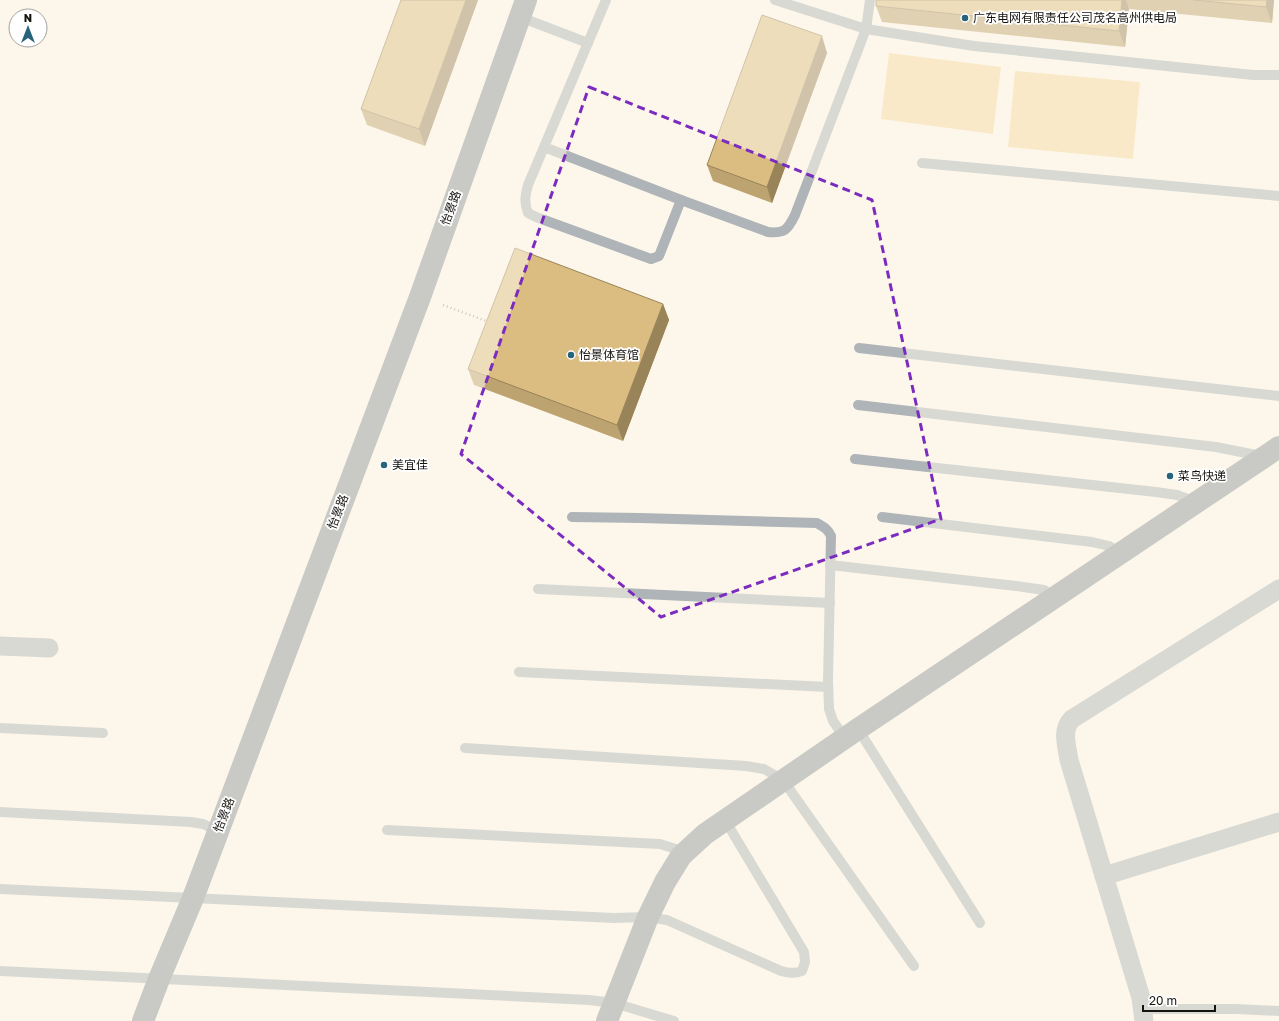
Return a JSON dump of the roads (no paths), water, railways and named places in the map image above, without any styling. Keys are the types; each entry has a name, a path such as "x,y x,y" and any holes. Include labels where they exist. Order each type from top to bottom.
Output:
{"street":[{"name":"怡景路","path":"143,1021 193,898 420,297 523,8"},
{"path":"610,1012 648,916 665,882 681,856 705,834 1271,452"},
{"path":"1143,1015 1141,998 1069,760 1065,736 1068,723 1072,719 1279,589"},
{"path":"0,646 49,648"},
{"path":"1104,876 1279,822"}],"lane":[{"path":"606,0 528,185 524,198 525,205 528,213 536,217 651,259 659,256 681,200"},
{"path":"775,0 866,29 974,46 1253,75 1279,75"},
{"path":"544,147 768,232 777,233 783,231 789,227 795,215 866,29 870,0"},
{"path":"523,8 588,43"},
{"path":"922,163 1279,196"},
{"path":"859,348 1279,396"},
{"path":"858,405 1216,447 1271,452"},
{"path":"856,459 1156,492 1177,495 1196,502"},
{"path":"572,517 817,523 829,531 831,536 828,686 829,708 833,721 852,734 980,922"},
{"path":"882,517 1092,542 1109,546 1120,553"},
{"path":"830,565 1044,590 1055,597"},
{"path":"538,589 830,603"},
{"path":"519,672 828,686"},
{"path":"0,728 103,733"},
{"path":"466,748 746,766 764,770 783,780 914,966"},
{"path":"0,812 191,822 203,824 218,831"},
{"path":"0,889 614,918 648,916 667,920 787,973 802,971 805,962 804,952 725,820"},
{"path":"387,830 660,844 685,852"},
{"path":"0,972 589,1000 610,1012 674,1021"},
{"path":"1143,1015 1236,1010 1279,1011"}],"place":[{"name":"广东电网有限责任公司茂名高州供电局","path":"965,18"},
{"name":"怡景体育馆","path":"571,355"},
{"name":"美宜佳","path":"384,465"},
{"name":"菜鸟快递","path":"1170,476"}]}
